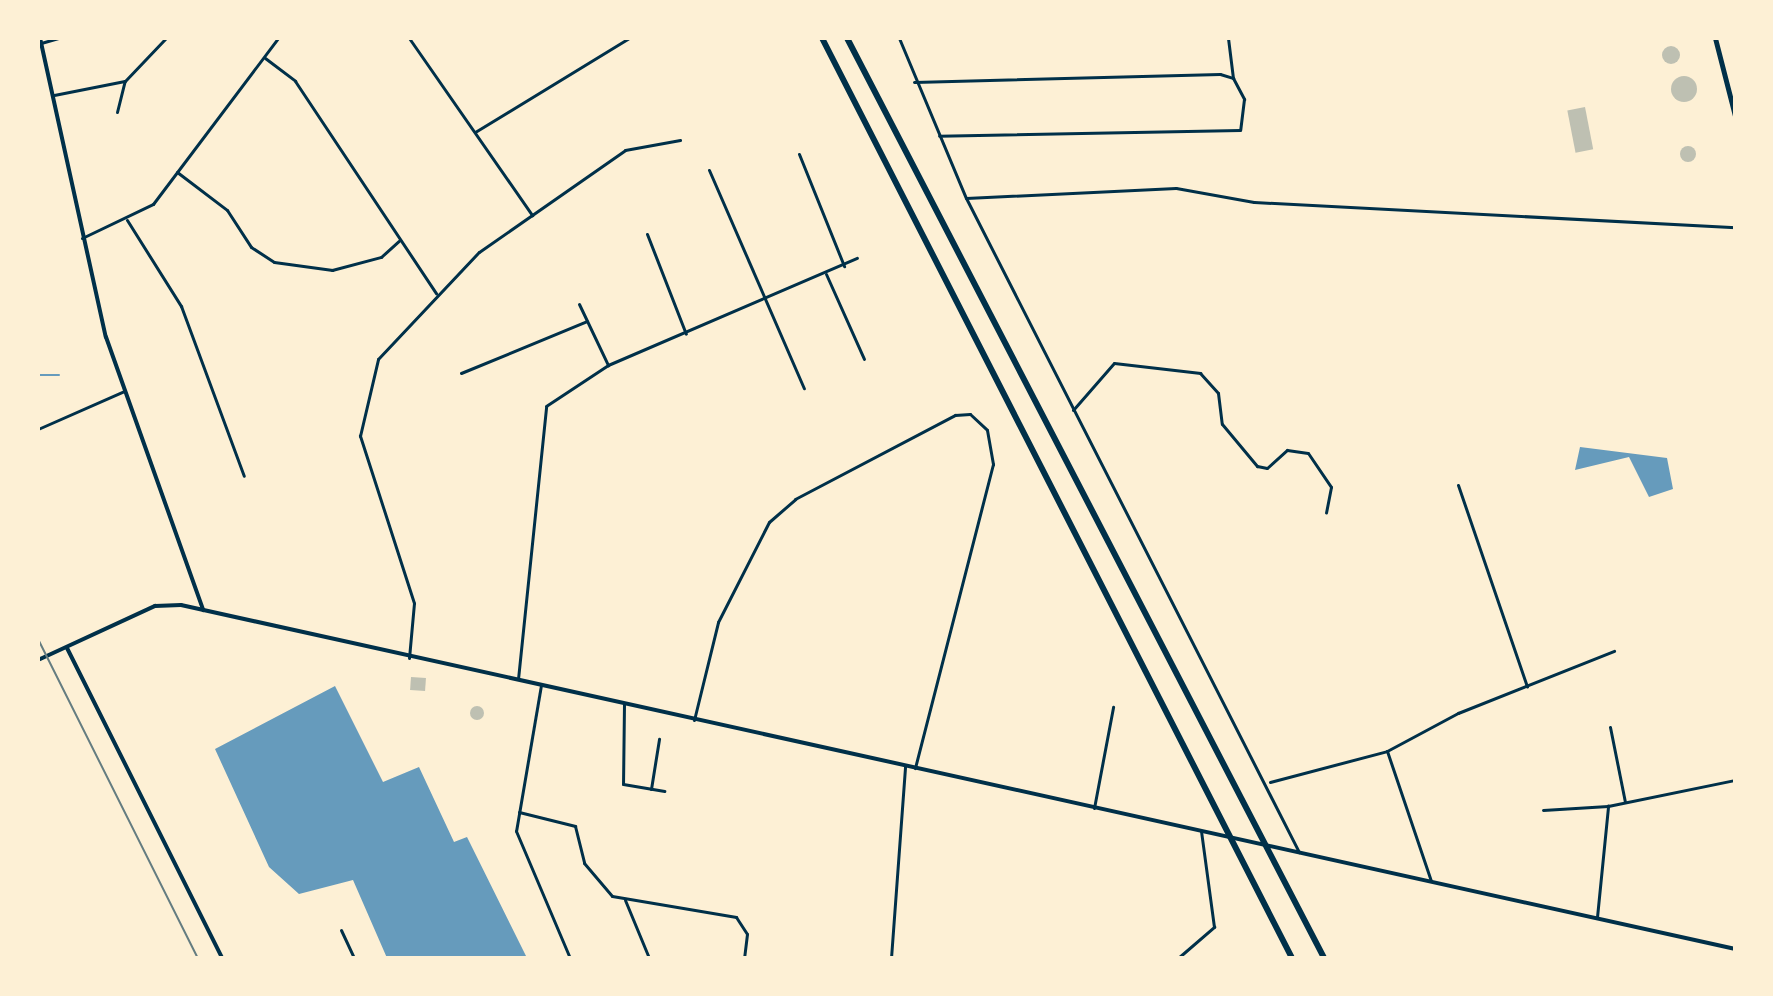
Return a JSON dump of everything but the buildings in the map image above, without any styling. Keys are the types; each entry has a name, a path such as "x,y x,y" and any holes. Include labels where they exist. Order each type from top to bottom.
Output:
{"highway":[{"path":"822,38 1292,958"},
{"path":"847,38 1324,958"}],"main road":[{"path":"1715,38 1735,116"}],"street":[{"path":"58,38 40,41 82,238 124,391 203,610"},
{"path":"117,112 125,81 166,38"},
{"path":"82,238 153,204 278,38"},
{"path":"409,38 532,215"},
{"path":"475,132 629,38"},
{"path":"899,38 914,82 966,198 1072,411 1270,782 1299,853"},
{"path":"939,136 1240,130 1244,99 1233,78 1228,38"},
{"path":"265,58 295,81 437,293"},
{"path":"914,82 1233,78"},
{"path":"52,95 125,81"},
{"path":"409,658 414,603 363,461 361,414 378,359 437,293 532,215 625,150 680,140"},
{"path":"799,154 844,266"},
{"path":"709,170 804,388"},
{"path":"177,172 227,210 251,247 274,262 332,270 381,257 400,240"},
{"path":"966,198 1176,188 1254,202 1735,227"},
{"path":"126,219 181,306 244,476"},
{"path":"647,234 686,334"},
{"path":"518,681 546,406 608,365 826,274 857,258"},
{"path":"826,274 864,359"},
{"path":"579,304 608,365"},
{"path":"461,373 587,321"},
{"path":"1072,411 1114,363 1200,373 1218,393 1222,424 1257,466 1267,468 1287,450 1308,453 1331,487 1326,513"},
{"path":"38,429 124,391"},
{"path":"694,720 734,582 782,508 955,415 970,414 987,430 993,464 915,768"},
{"path":"1458,485 1527,686"},
{"path":"38,660 155,606 203,610 1735,949"},
{"path":"67,648 222,958"},
{"path":"1270,782 1387,751 1527,686 1614,651"},
{"path":"541,685 519,812 518,845 570,958"},
{"path":"624,704 623,784 664,791"},
{"path":"1094,808 1113,707"},
{"path":"1610,727 1625,802"},
{"path":"651,789 659,739"},
{"path":"1387,751 1431,882"},
{"path":"891,958 905,766"},
{"path":"1543,810 1608,806 1735,780"},
{"path":"1597,919 1608,806"},
{"path":"519,812 575,826 595,882 625,900 736,917 747,934 744,958"},
{"path":"1178,958 1214,927 1201,831"},
{"path":"625,900 649,958"},
{"path":"341,930 354,958"},
{"path":"287,958 294,958"}],"water":[{"path":"1580,447 1667,458 1673,489 1649,497 1629,457 1575,470"},
{"path":"335,686 383,782 419,767 454,842 467,837 527,958 387,958 353,880 299,894 269,867 215,749"}],"waterway":[{"path":"38,375 59,375"}],"railway":[{"path":"38,639 198,958"}]}
